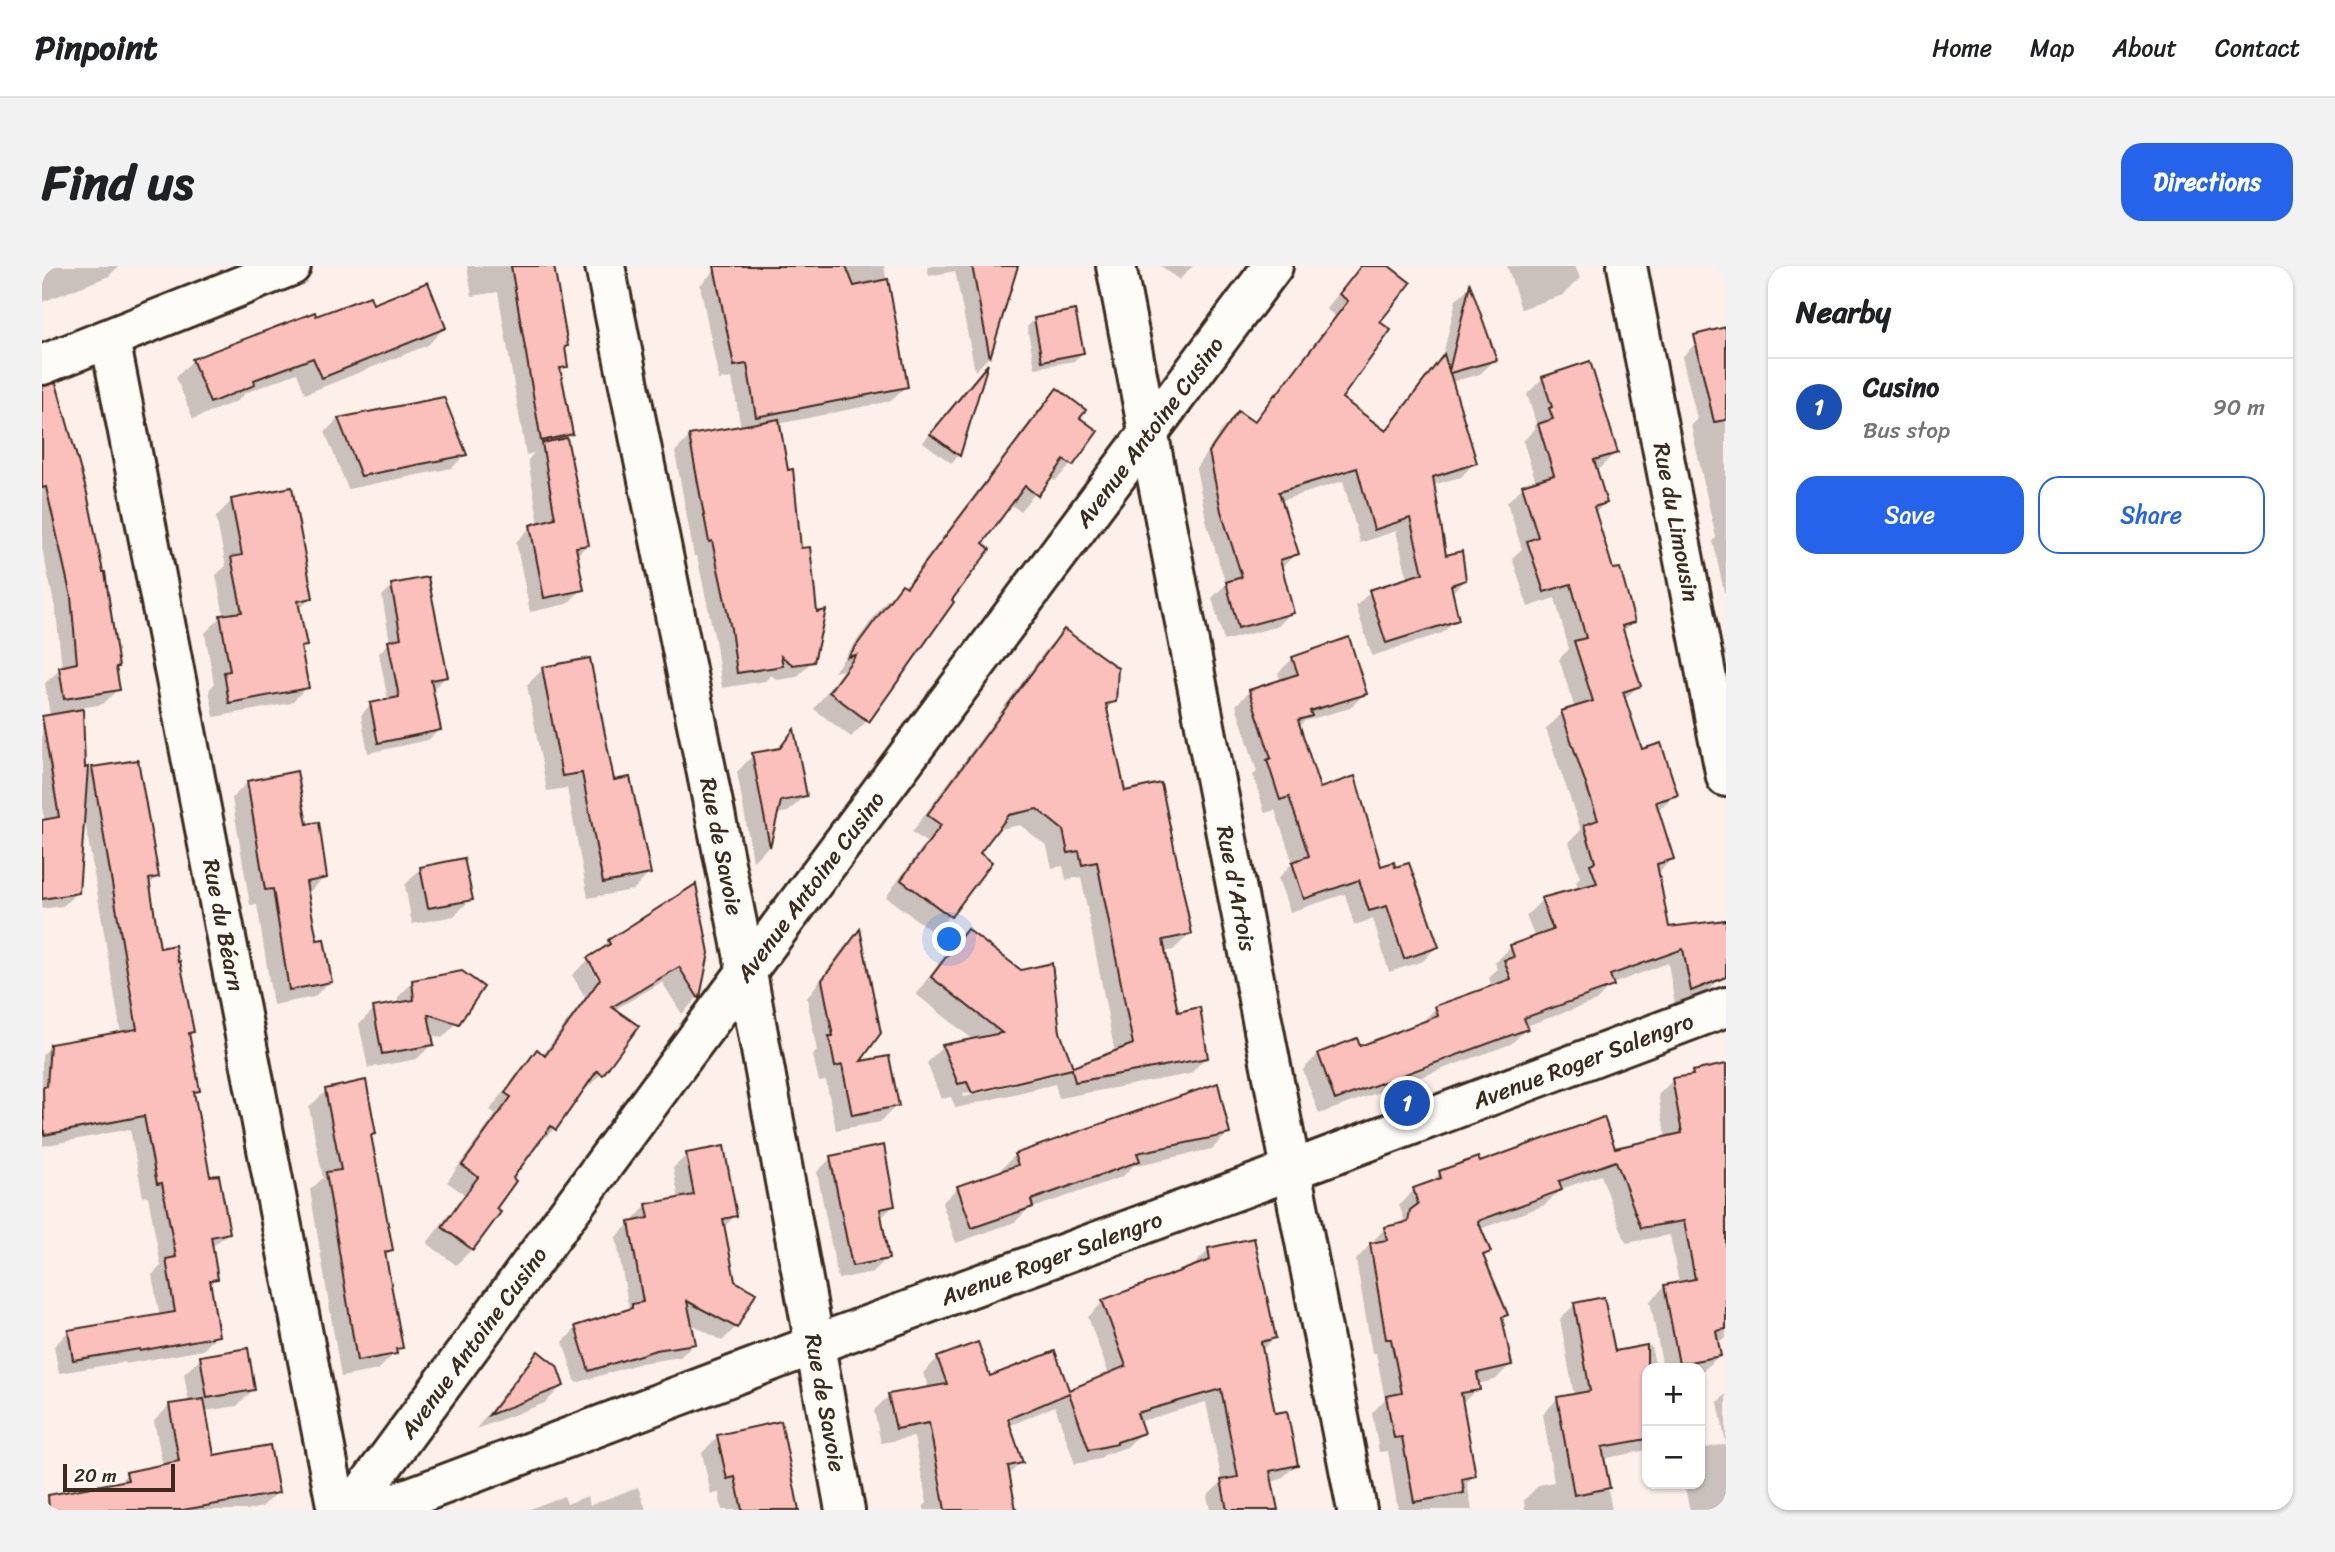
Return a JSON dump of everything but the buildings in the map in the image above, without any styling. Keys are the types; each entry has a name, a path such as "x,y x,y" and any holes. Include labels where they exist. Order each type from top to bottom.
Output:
{"street":[{"path":"42,365 291,266"},
{"name":"Rue de Savoie","path":"605,266 747,973 845,1510"},
{"name":"Rue d'Artois","path":"1116,266 1357,1510"},
{"name":"Avenue Antoine Cusino","path":"350,1510 433,1394 1273,266"},
{"name":"Rue du Limousin","path":"1627,266 1726,777"},
{"name":"Rue du Béarn","path":"110,339 337,1510"},
{"name":"Avenue Roger Salengro","path":"376,1510 1726,1007"}],"place":[{"name":"Cusino","path":"1407,1103"}]}
